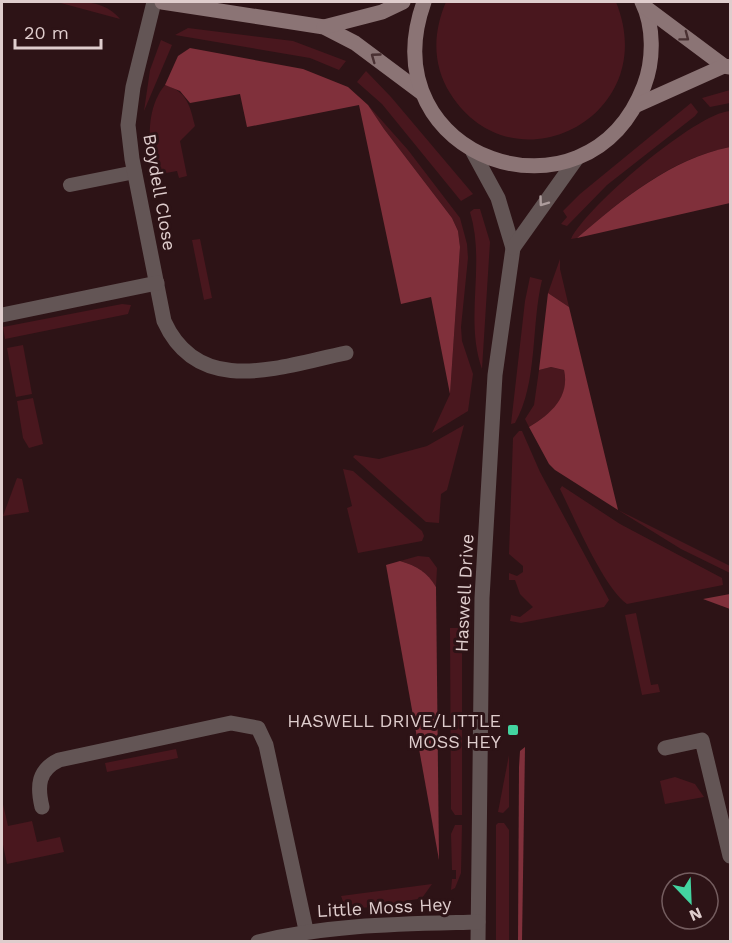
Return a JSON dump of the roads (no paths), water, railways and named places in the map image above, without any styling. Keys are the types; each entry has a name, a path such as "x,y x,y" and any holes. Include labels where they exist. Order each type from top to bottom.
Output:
{"street":[{"name":"Boydell Close","path":"154,2 130,108 129,143 164,321 171,336 184,350 214,368 256,372 346,352"},
{"path":"162,2 324,27 365,50 422,93 446,128 473,152 507,164 542,166 577,158 600,146 637,105 649,74 652,40 643,4"},
{"path":"324,27 382,12 403,2"},
{"path":"422,93 414,57 416,24 423,2"},
{"path":"643,4 727,67"},
{"path":"637,105 727,67"},
{"name":"Haswell Drive","path":"473,152 498,198 513,248 495,375 482,598 478,942"},
{"name":"Haswell Drive","path":"513,248 577,158"},
{"path":"2,315 157,283"},
{"path":"42,807 39,783 48,766 59,760 231,723 258,728 264,736 306,930"},
{"path":"665,748 702,740 725,811 730,856"},
{"name":"Little Moss Hey","path":"258,942 306,930 354,925 478,922"}],"lane":[{"path":"70,185 135,172"}],"place":[{"name":"HASWELL DRIVE/LITTLE MOSS HEY","path":"513,730"}]}
